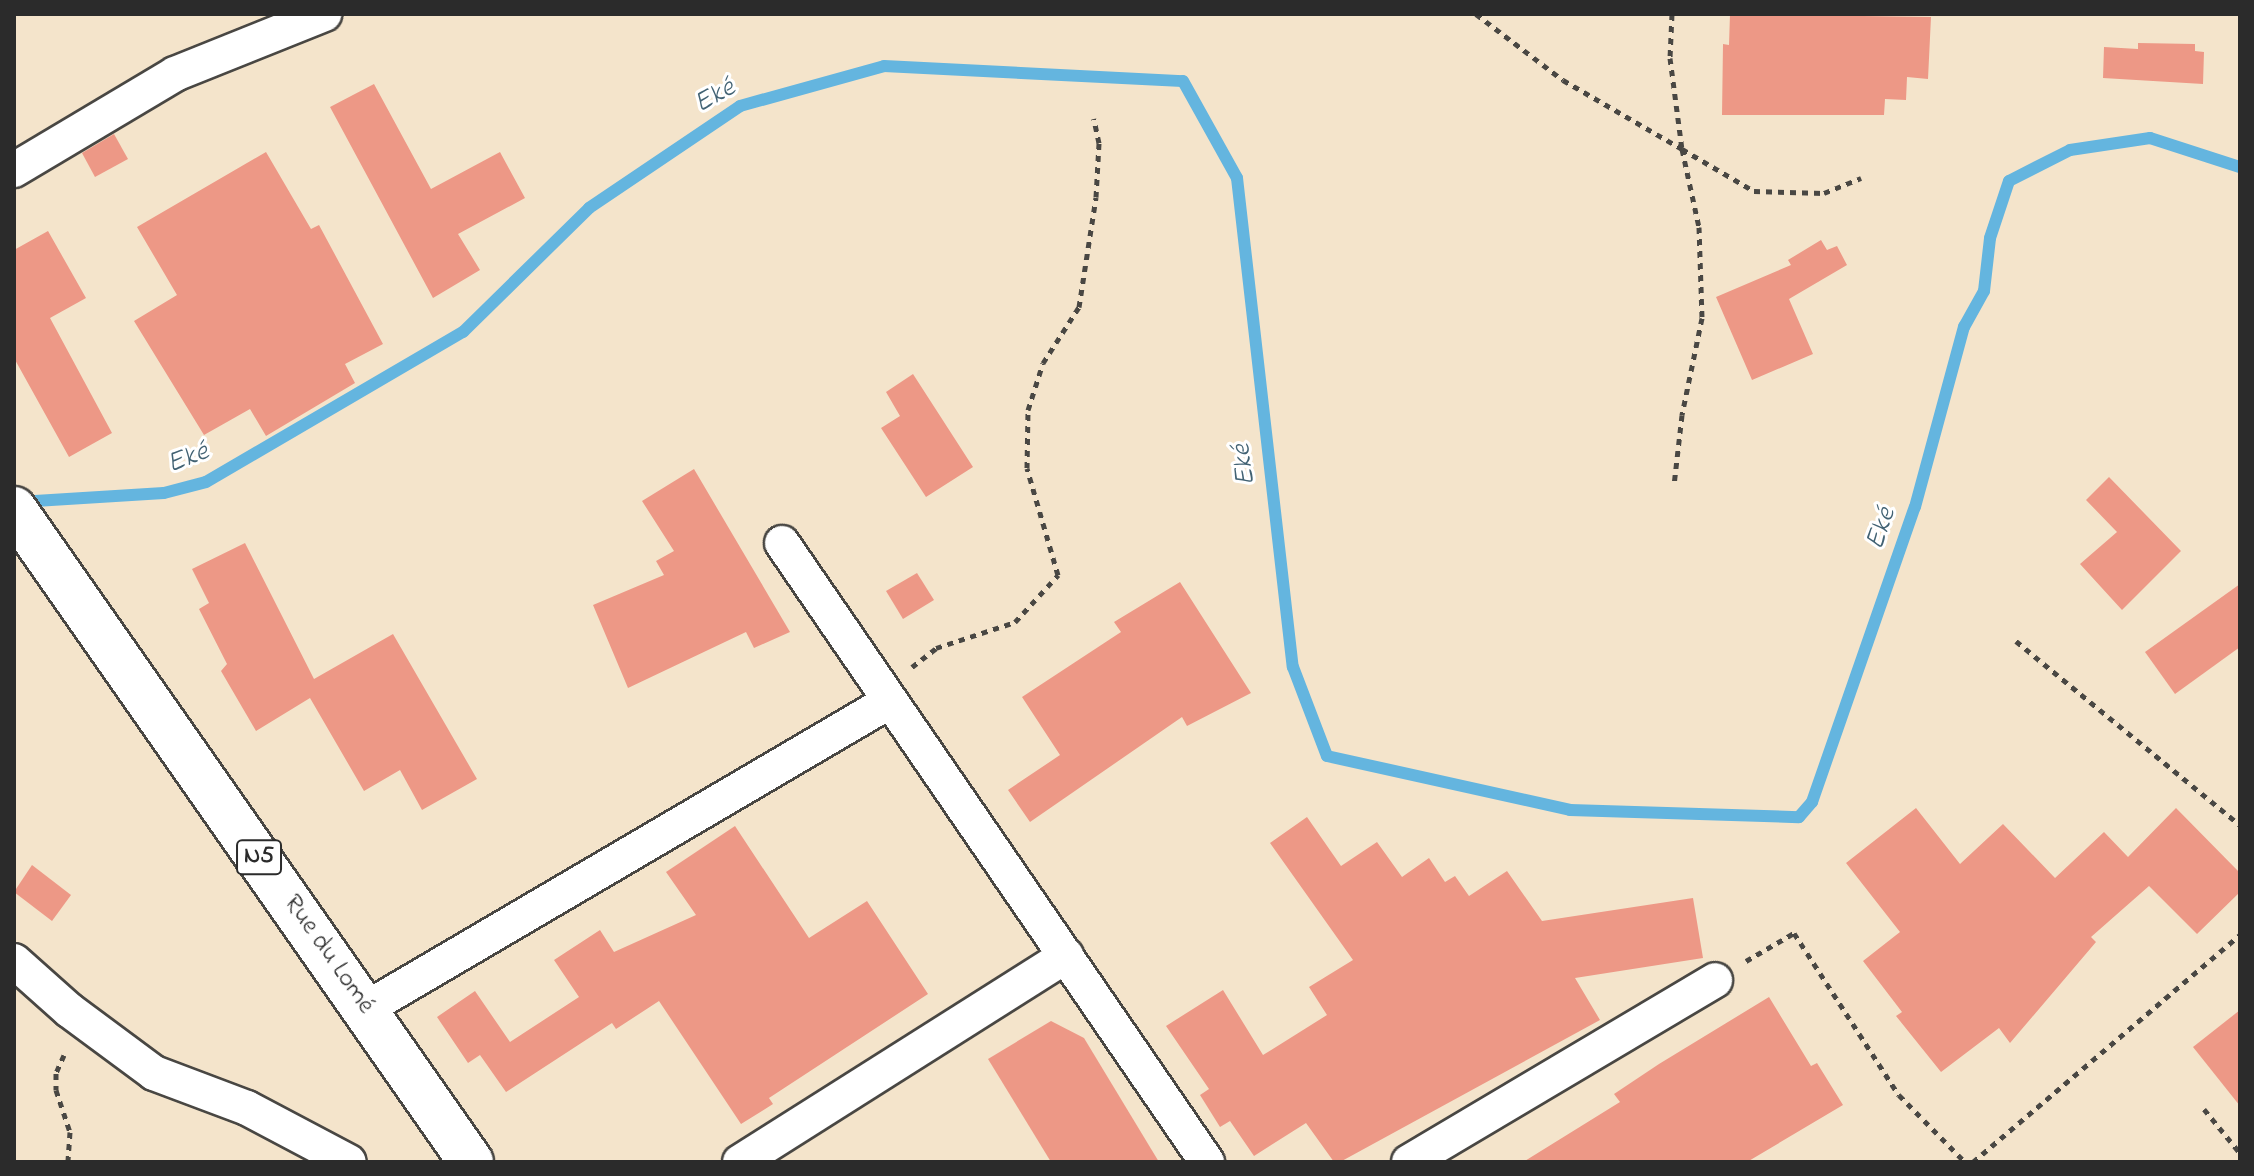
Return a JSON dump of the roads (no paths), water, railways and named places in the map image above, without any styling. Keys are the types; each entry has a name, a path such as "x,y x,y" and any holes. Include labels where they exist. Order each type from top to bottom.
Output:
{"main road":[{"name":"Rue du Lomé","path":"14,509 367,1008 471,1162"}],"street":[{"path":"14,170 175,74 324,14"},
{"path":"782,543 1207,1162"},
{"path":"367,1008 890,701"},
{"path":"740,1162 1066,956"},
{"path":"14,961 69,1010 154,1073 247,1108 349,1162"},
{"path":"1409,1162 1715,980"}],"waterway":[{"name":"Eké","path":"19,502 164,493 206,482 463,332 589,208 740,106 884,66 1183,81 1237,178 1293,667 1327,756 1570,810 1799,817 1812,802 1915,507 1964,327 1984,291 1990,238 2009,181 2070,150 2150,138 2240,167"}]}
